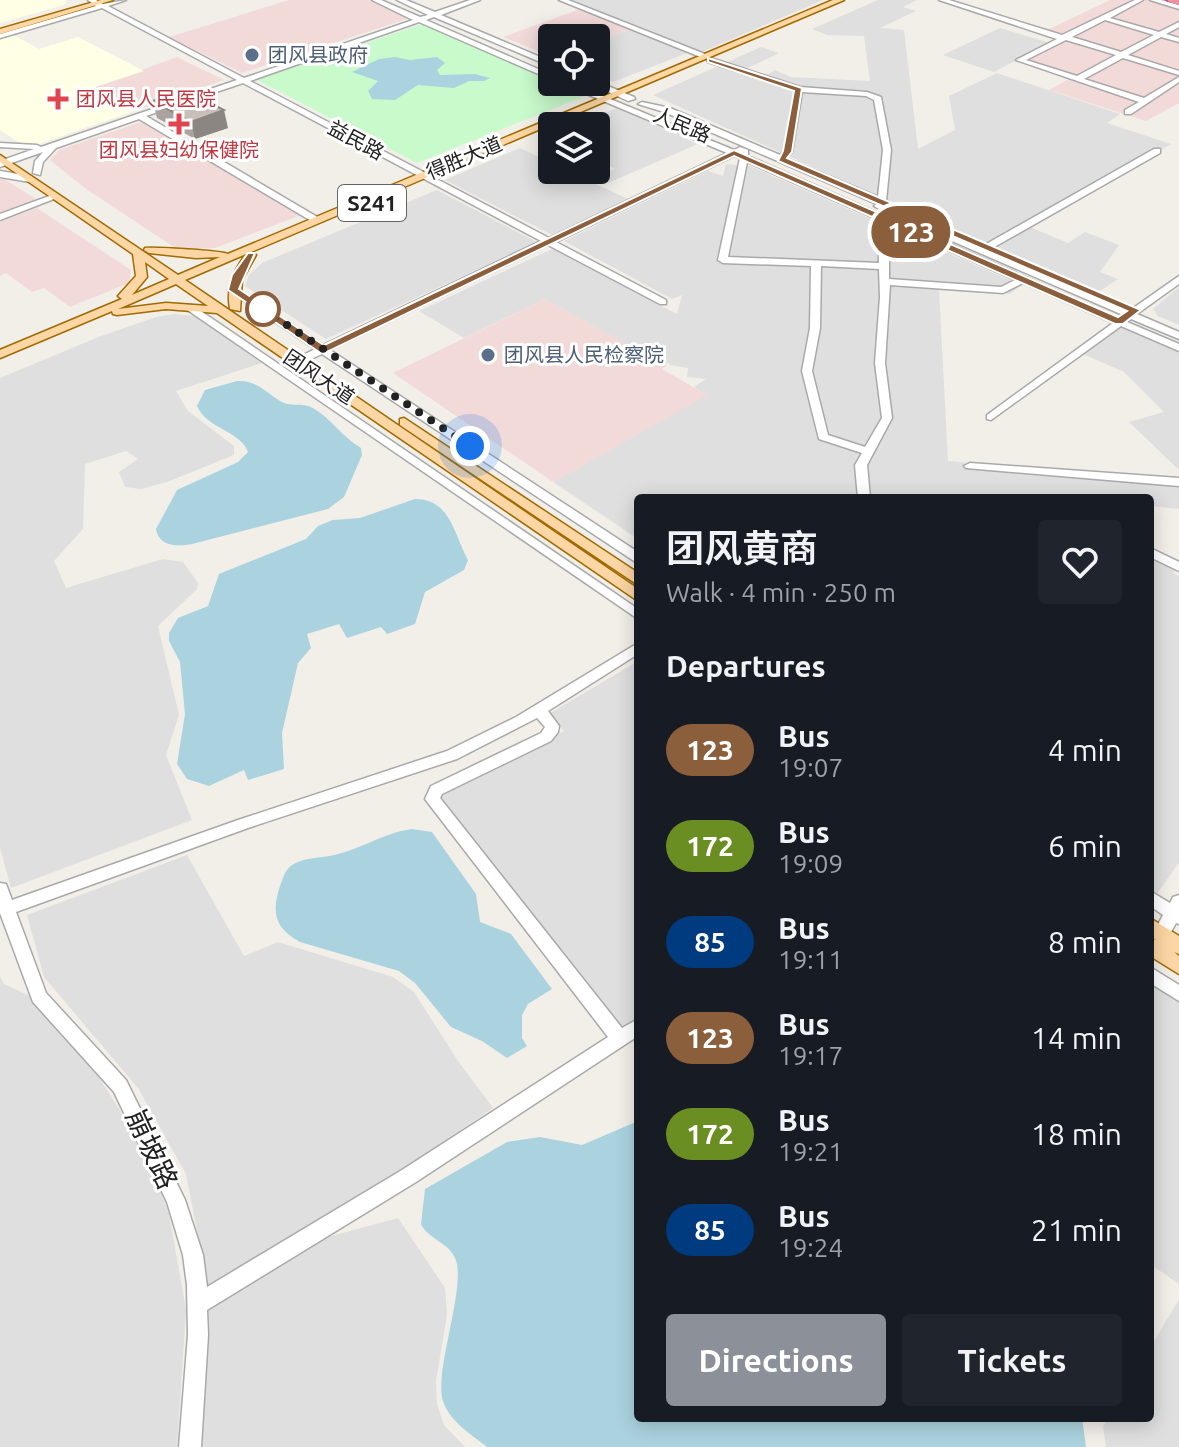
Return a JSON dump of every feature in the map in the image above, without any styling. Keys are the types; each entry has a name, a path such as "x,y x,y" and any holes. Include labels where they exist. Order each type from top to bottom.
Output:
{"highway":[{"path":"1172,0 1179,5"}],"main road":[{"name":"得胜大道","path":"708,58 840,0"},
{"name":"得胜大道","path":"0,354 113,310 708,58 853,0"},
{"path":"0,32 99,2"},
{"name":"得胜大道","path":"584,112 615,97"},
{"name":"得胜大道","path":"250,252 316,220 538,133"},
{"name":"团风大道","path":"0,146 4,163 33,176 634,593"},
{"name":"团风大道","path":"33,176 55,197 144,252"},
{"path":"113,310 140,281 144,252 205,255 250,252"},
{"path":"113,310 189,307 229,310 237,275 250,252"},
{"name":"得胜大道","path":"0,363 113,310"},
{"name":"团风大道","path":"229,310 307,357 634,577"},
{"path":"1154,935 1179,946"},
{"path":"1154,935 1179,966"}],"street":[{"path":"99,2 123,0"},
{"path":"375,0 538,72"},
{"path":"392,0 538,61"},
{"path":"400,0 432,16"},
{"path":"4,163 477,0"},
{"path":"562,0 708,58 799,89 867,94 878,99 887,150 880,363 887,418 861,465 864,494"},
{"path":"942,0 1122,55 1179,76"},
{"path":"1140,0 1020,60 1145,101"},
{"path":"1153,0 1179,5"},
{"name":"益民路","path":"99,2 663,302"},
{"path":"1104,18 1179,40"},
{"path":"1078,79 1179,24"},
{"path":"1128,112 1179,76"},
{"path":"781,159 788,152 799,89"},
{"name":"人民路","path":"610,94 615,97"},
{"name":"人民路","path":"610,95 642,104 1179,338"},
{"path":"610,96 741,153 984,249 1127,316 1179,348"},
{"path":"642,104 667,110 781,159 1022,280 1127,316 1179,329"},
{"path":"140,116 316,220"},
{"path":"0,146 53,146"},
{"path":"33,176 39,161 53,146"},
{"path":"984,249 1157,151"},
{"path":"307,357 741,153"},
{"path":"741,153 723,260 884,266"},
{"path":"0,217 55,197"},
{"path":"816,264 815,328 807,371 823,437 867,451"},
{"path":"991,417 1179,279"},
{"path":"884,282 1003,290 1022,280"},
{"path":"233,290 634,555"},
{"path":"189,307 634,612"},
{"path":"970,466 1179,482"},
{"path":"1154,554 1179,567"},
{"path":"6,909 243,824 452,755 539,710 634,651"},
{"path":"539,710 552,726 546,737 436,790 432,799 621,1040"},
{"name":"崩坡路","path":"0,889 39,997 130,1101 176,1200 193,1255 198,1304 190,1447"},
{"path":"1154,900 1177,911 1154,935"},
{"path":"1154,977 1179,994"},
{"path":"198,1304 396,1184 634,1030"}],"shaded area":[{"path":"0,0 67,0 64,5 0,23"},
{"name":"团风县政府","path":"289,0 368,0 410,18 242,73 169,37"},
{"path":"570,0 823,0 702,52"},
{"path":"878,0 917,0 903,7 916,11 880,28 904,30 918,149 955,130 949,96 997,73 1120,114 1107,123 1171,144 1030,227 1068,243 1085,232 1119,245 1100,272 1118,279 1100,291 922,216 653,95 761,47 779,53 746,69 765,76 775,70 791,77 870,81 864,36 827,35 812,29"},
{"path":"1110,0 1150,0 1179,9 1179,103 1146,121 1049,90 1069,79 1016,61 1061,37 1045,31"},
{"path":"580,9 631,29 610,37 610,24 539,24"},
{"path":"538,24 538,51 503,37"},
{"path":"1000,28 1050,43 994,72 943,55"},
{"path":"631,29 690,52 613,82 610,81 610,37"},
{"name":"团风县人民医院","path":"13,35 39,49 78,37 144,71 95,87 137,110 39,144 20,143 0,130 0,39"},
{"path":"177,57 224,80 137,110 94,87"},
{"path":"617,108 698,144 610,182 610,171 615,169 610,166 610,112 607,112"},
{"path":"141,122 301,215 215,248 177,249 86,189 50,160 59,150"},
{"path":"520,148 538,156 538,184 596,184 628,199 552,235 445,180"},
{"path":"726,164 750,166 1021,285 1010,294 939,290 948,461 1179,480 1179,509 1154,506 1154,494 634,494 634,536 553,482 706,395 694,387 706,379 687,377 688,368 669,365 669,362 664,365 545,299 464,338 419,311 552,249 677,314 682,295 672,299 564,241 708,171 723,176"},
{"path":"0,179 4,179 39,201 0,216"},
{"path":"437,190 537,242 326,339 245,286 249,275 262,263"},
{"path":"37,208 131,270 129,283 70,307 44,288 32,292 6,273 0,276 0,222"},
{"path":"1179,287 1179,325 1158,316 1153,309"},
{"path":"545,299 667,366 662,369 707,395 553,482 393,373"},
{"path":"174,314 207,317 271,360 176,391 188,411 234,446 234,455 141,489 125,487 119,472 138,459 126,451 85,464 83,529 54,561 66,588 163,559 183,562 198,583 197,589 158,626 179,715 166,755 192,820 11,888 0,848 0,378 101,336"},
{"path":"1119,327 1179,353 1179,470 1129,422 1164,412 1124,372 1083,354"},
{"path":"1154,548 1179,560 1179,567 1173,573 1179,576 1179,862 1157,894 1154,892"},
{"path":"634,663 634,1043 604,1009 436,794 564,731 547,715"},
{"path":"187,855 244,956 278,942 393,977 414,992 458,1061 493,1108 312,1231 209,1293 186,1174 138,1088 44,977 27,915"},
{"path":"0,976 4,984 28,995 97,1074 143,1147 169,1214 186,1309 177,1447 0,1447"},
{"path":"1154,977 1179,994 1179,1284 1154,1267"},
{"path":"398,1218 445,1288 447,1315 436,1381 437,1404 444,1425 465,1447 198,1447 206,1305 317,1240"},
{"path":"1179,1299 1179,1447 1106,1447 1103,1426 1106,1422 1154,1422 1154,1341"}],"green space":[{"path":"422,24 538,74 538,96 585,96 538,112 538,115 417,163 257,80"}],"water":[{"path":"395,57 410,60 437,57 445,63 437,70 440,75 475,74 490,78 469,81 454,88 418,85 395,100 372,99 368,91 378,81 352,72 379,59"},
{"path":"237,381 256,385 285,403 313,408 361,448 362,455 344,497 328,509 196,543 166,543 156,529 177,490 238,462 248,452 238,439 208,420 197,406 205,390"},
{"path":"415,499 436,505 450,520 468,560 464,570 425,592 415,624 387,634 381,627 347,638 339,624 307,634 311,648 298,663 282,733 284,769 248,780 244,770 209,786 187,779 177,764 185,714 180,662 169,641 169,633 178,618 208,606 219,574 306,539 318,526 333,520 360,518"},
{"path":"412,829 432,832 476,894 480,922 511,934 552,989 528,1004 522,1015 522,1038 527,1046 507,1058 482,1041 451,1027 415,983 399,971 300,942 285,931 277,919 277,895 284,874 292,865 340,854"},
{"path":"634,1123 634,1422 1083,1422 1086,1447 487,1447 457,1423 447,1411 441,1392 456,1297 457,1264 451,1251 421,1224 425,1189 507,1142 540,1137 582,1145"}],"building":[{"path":"185,90 224,110 191,122 153,101"}],"bus line":[{"name":"123","path":"251,255 240,269 233,290 323,349 734,153 1119,322 1135,310 781,159 788,152 799,89 711,60"}],"place":[{"name":"团风县政府","path":"252,55"},
{"name":"团风县人民医院","path":"58,99"},
{"name":"团风县妇幼保健院","path":"179,124"},
{"name":"团风县人民检察院","path":"488,355"}],"route":[{"path":"263,309 470,446"}]}
